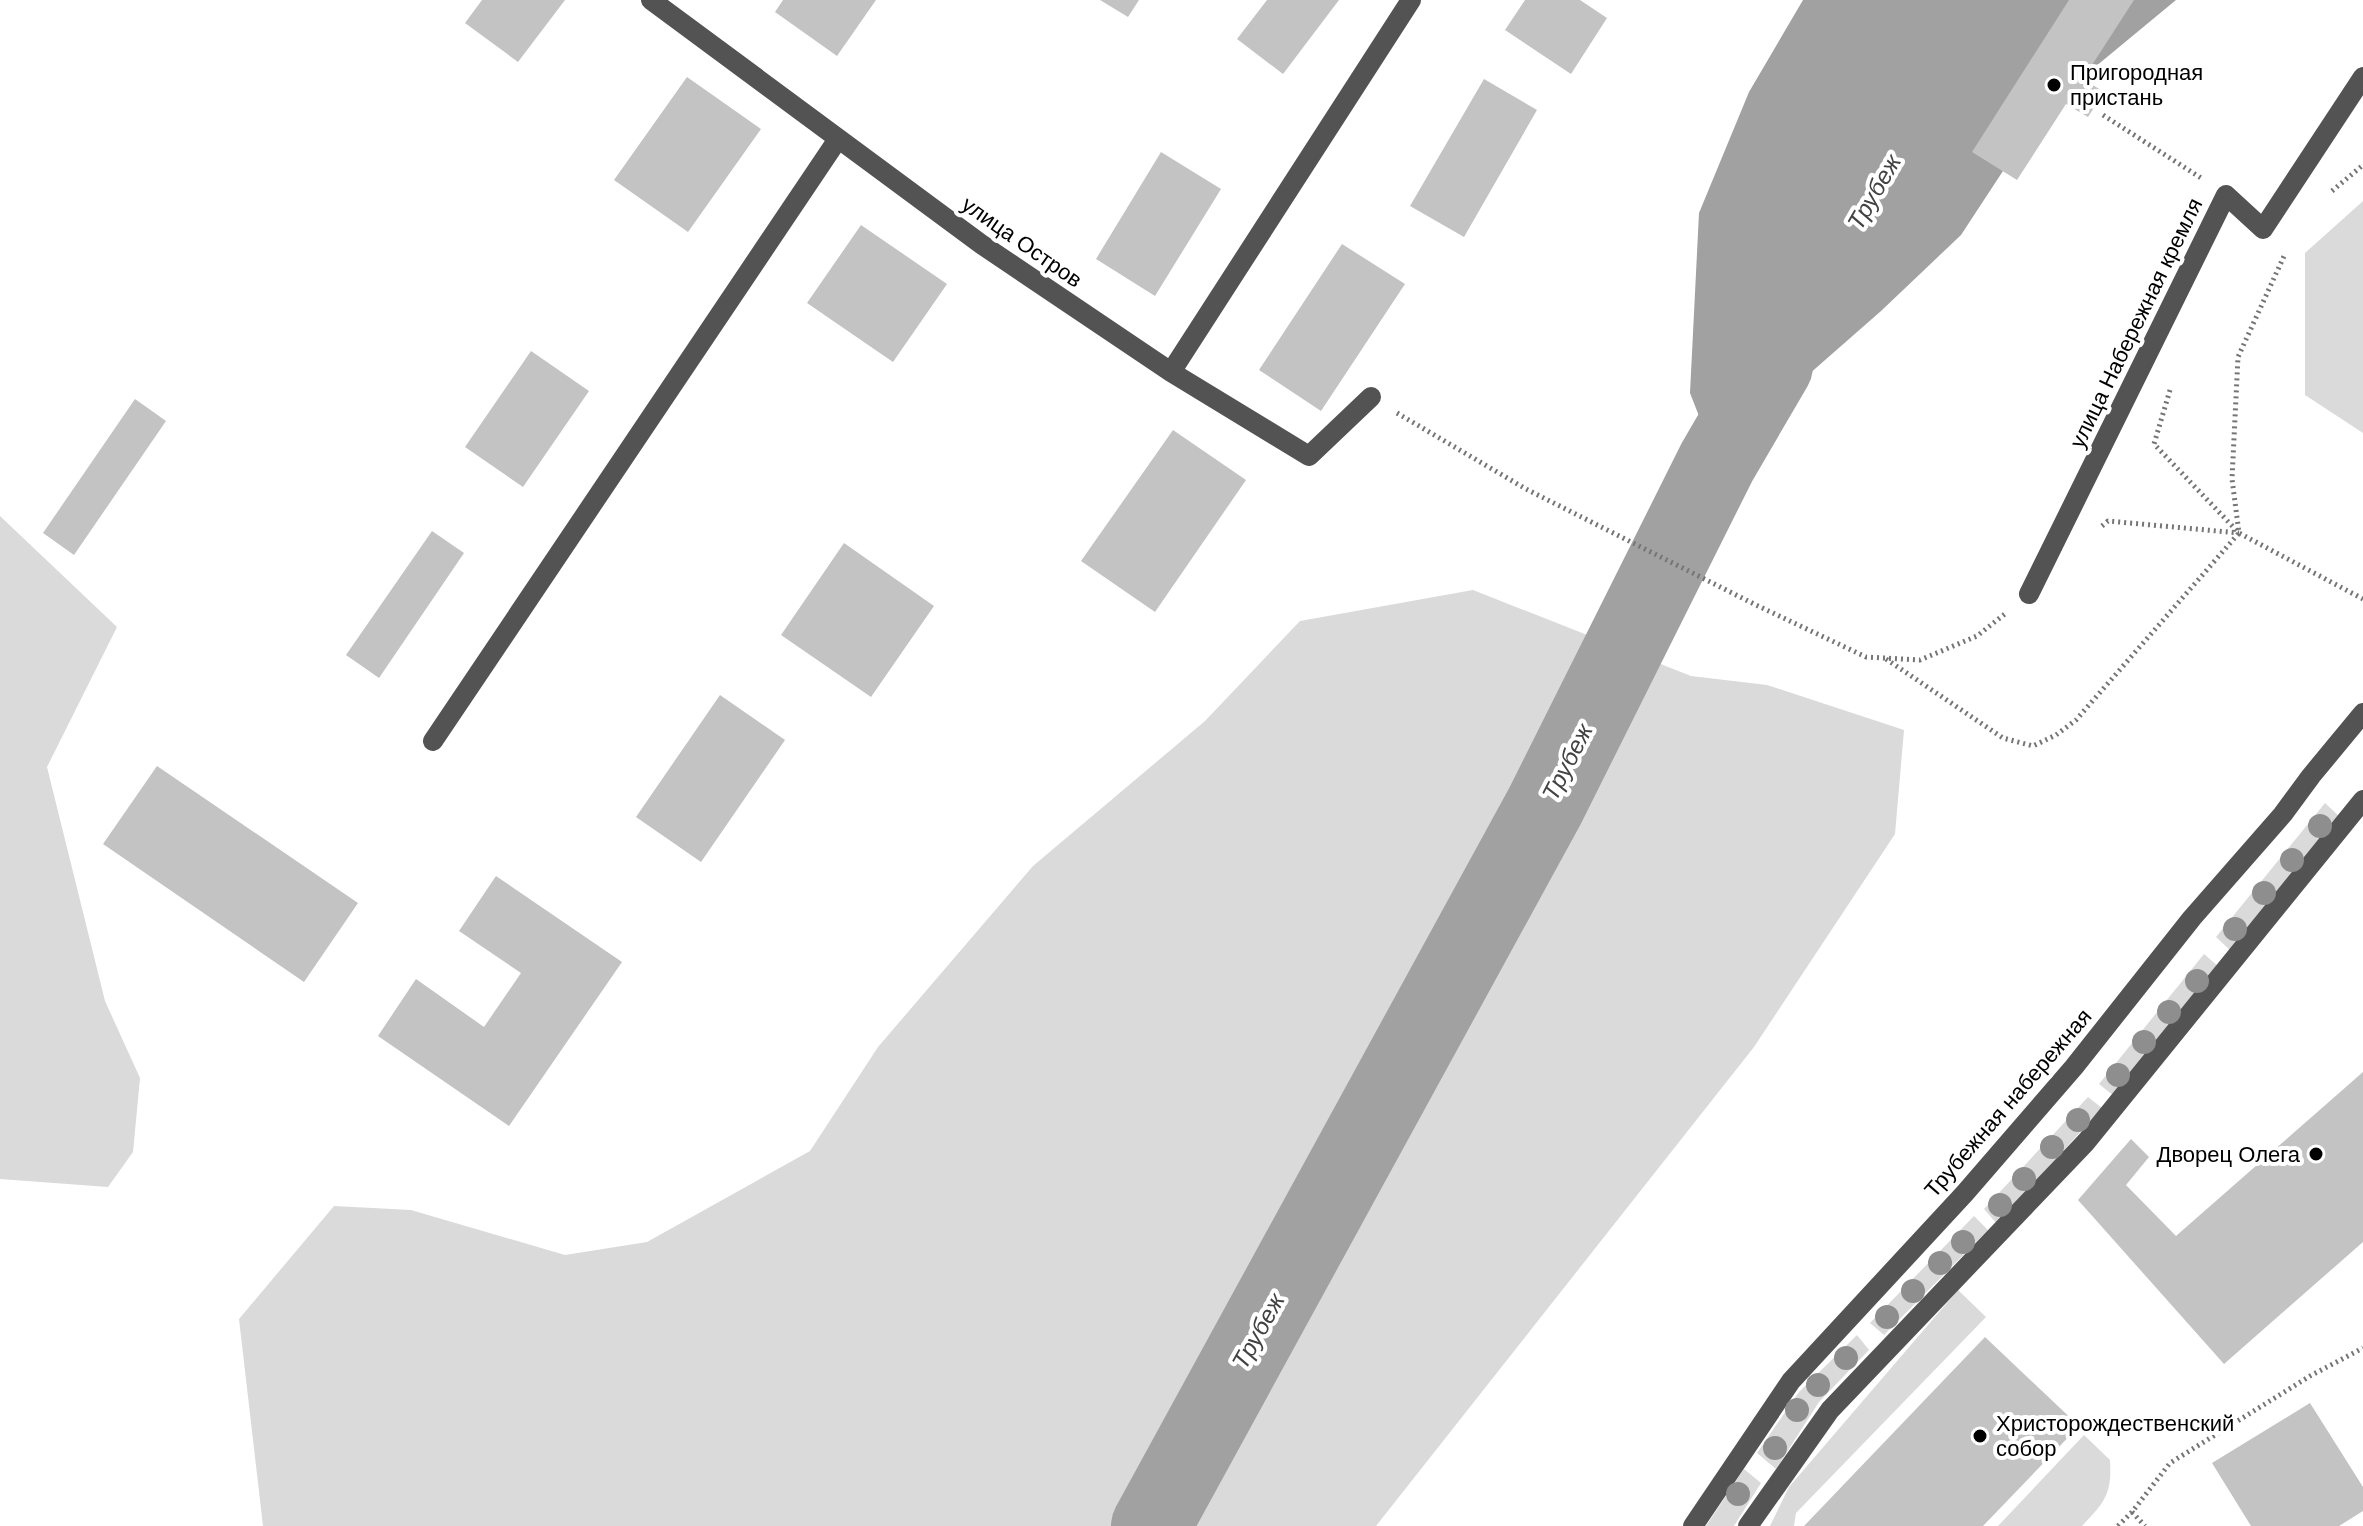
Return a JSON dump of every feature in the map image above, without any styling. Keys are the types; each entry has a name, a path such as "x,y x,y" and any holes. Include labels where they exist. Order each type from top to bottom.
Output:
{"street":[{"name":"улица Остров","path":"651,0 981,244 1171,372 1309,456 1371,397"},
{"path":"1171,372 1411,0"},
{"name":"улица Набережная кремля","path":"2029,594 2226,195 2263,229 2363,77"},
{"path":"433,741 838,139"},
{"name":"Трубежная набережная","path":"1693,1526 1791,1381 1965,1193 2074,1067 2192,918 2283,814 2363,713"},
{"path":"1748,1526 1830,1410 2086,1142 2363,800"}],"path":[{"path":"2325,199 2363,165"},
{"path":"1885,658 2003,738 2033,746 2056,735 2076,720 2239,533 2232,479 2238,357 2290,243"},
{"path":"1371,397 1526,489 1756,605"},
{"path":"2239,533 2363,599"},
{"path":"2118,1526 2170,1463 2310,1376 2363,1348"},
{"path":"2132,1512 2145,1526"}],"shaded area":[{"path":"2363,201 2363,433 2305,395 2305,253"},
{"path":"0,516 117,627 47,767 105,1001 140,1078 133,1152 108,1187 0,1179"},
{"path":"1473,590 1691,676 1767,685 1904,730 1895,834 1754,1047 1376,1526 263,1526 239,1319 334,1206 411,1210 565,1255 647,1242 810,1151 878,1047 1033,866 1205,721 1300,621"},
{"path":"2325,803 2341,818 2232,952 2216,937"},
{"path":"2204,954 2219,967 2114,1096 2099,1084"},
{"path":"2088,1097 2102,1108 1997,1224 1984,1209"},
{"path":"1974,1216 1988,1230 1884,1335 1870,1323"},
{"path":"1958,1290 1986,1317 1796,1513 1794,1526 1770,1526 1789,1487"},
{"path":"1857,1335 1869,1350 1819,1402 1776,1469 1757,1453 1799,1392"},
{"path":"2084,1435 2110,1460 2108,1489 2090,1518 2082,1526 1998,1526"},
{"path":"1744,1469 1761,1483 1734,1526 1706,1526"}],"water":[{"path":"1803,0 2176,0 2043,110 1961,235 1800,382 1742,462 1717,462 1690,393 1699,213 1749,92"}],"building":[{"path":"482,0 565,0 518,62 465,23"},
{"path":"783,0 876,0 837,56 775,12"},
{"path":"1100,0 1139,0 1128,17"},
{"path":"1267,0 1339,0 1283,74 1237,39"},
{"path":"1525,0 1580,0 1607,18 1571,74 1505,30"},
{"name":"Пригородная пристань","path":"2069,0 2134,0 2083,79 2104,92 2088,117 2066,104 2017,180 1972,152"},
{"path":"687,77 761,129 688,232 614,180"},
{"path":"1484,79 1537,110 1464,237 1410,206"},
{"path":"1161,152 1221,189 1155,296 1096,259"},
{"path":"861,225 947,284 893,362 807,303"},
{"path":"1342,244 1405,284 1321,411 1259,370"},
{"path":"531,351 589,391 523,487 465,447"},
{"path":"135,399 166,421 74,555 43,533"},
{"path":"1173,430 1246,480 1155,612 1081,561"},
{"path":"432,531 464,553 379,678 346,655"},
{"path":"844,543 934,606 871,697 781,635"},
{"path":"720,695 785,740 701,862 636,817"},
{"path":"157,766 358,903 304,982 103,844"},
{"path":"496,876 622,962 509,1126 378,1036 416,979 484,1027 521,973 459,931"},
{"name":"Дворец Олега","path":"2363,1072 2363,1242 2224,1364 2078,1200 2131,1139 2149,1157 2126,1185 2176,1236"},
{"name":"Христорождественский собор","path":"1985,1337 2079,1426 1983,1526 1804,1526"},
{"path":"2310,1403 2363,1487 2363,1511 2339,1526 2251,1526 2212,1463"}],"waterway":[{"name":"Трубеж","path":"1151,1526 1545,806 1717,462 1773,366"}],"place":[{"name":"Пригородная пристань","path":"2054,85"},
{"name":"Дворец Олега","path":"2316,1154"},
{"name":"Христорождественский собор","path":"1980,1436"}]}
